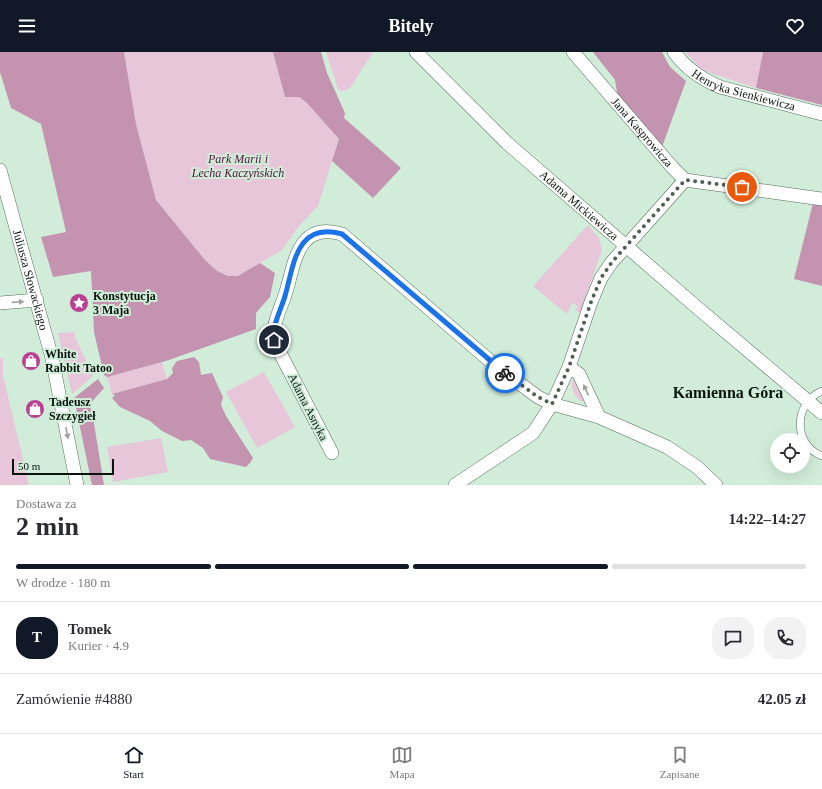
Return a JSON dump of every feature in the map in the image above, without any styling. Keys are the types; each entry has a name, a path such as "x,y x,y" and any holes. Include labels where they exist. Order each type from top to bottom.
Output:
{"street":[{"name":"Adama Mickiewicza","path":"416,52 507,143 626,247 807,402 822,413"},
{"name":"Jana Kasprowicza","path":"573,52 672,167 685,180"},
{"name":"Henryka Sienkiewicza","path":"674,52 691,72 720,87 822,114"},
{"name":"Juliusza Słowackiego","path":"0,170 52,358 77,485"},
{"path":"455,485 533,433 552,404 569,367 591,302 601,278 612,262 685,180 822,199"},
{"name":"Adama Asnyka","path":"332,453 279,351 273,334 288,284 293,261 298,250 305,241 316,233 324,231 342,234 496,366 538,397 552,404"},
{"path":"0,303 37,300"},
{"path":"569,367 579,374 599,417"},
{"path":"552,404 599,417 667,447 697,467 716,485"}],"lane":[{"path":"822,392 807,402 801,415 800,430 806,445 822,456"}],"green space":[{"name":"Park Marii i Lecha Kaczyńskich","path":"124,52 273,52 285,97 299,97 307,103 339,139 318,206 299,226 282,250 238,276 228,276 217,271 205,260 156,200 136,124"},
{"path":"326,52 373,52 350,88 342,91 338,89"},
{"path":"685,52 763,52 756,88 702,70"},
{"path":"588,225 599,238 602,250 580,313 575,310 578,306 572,303 567,314 533,286"},
{"path":"75,332 75,337 93,376 72,394 58,333"},
{"path":"0,358 3,358 3,375 29,485 0,485"},
{"path":"162,362 167,379 112,394 107,377"},
{"path":"264,372 295,427 257,448 226,392"},
{"path":"574,377 586,403 578,399 572,389"},
{"path":"161,438 168,472 113,482 107,447"}],"shaded area":[{"path":"0,52 124,52 136,124 156,200 205,260 217,271 228,276 238,276 260,263 275,273 270,297 256,313 256,329 166,361 107,377 104,375 94,332 91,271 53,277 41,237 66,232 41,124 11,108 0,72"},
{"path":"273,52 321,52 327,73 345,113 344,118 401,168 373,198 332,161 339,139 307,103 299,97 285,97"},
{"path":"593,52 662,52 670,67 686,81 662,147 618,98 615,80"},
{"path":"763,52 822,52 822,105 756,88"},
{"path":"813,203 822,205 822,286 794,279"},
{"path":"194,357 199,362 201,375 212,373 223,397 221,405 226,416 253,458 246,467 210,459 203,448 191,440 182,441 162,431 150,421 120,407 112,398 115,395 112,394 167,379 173,373 172,368 177,361"},
{"path":"98,379 104,388 89,405 92,411 104,485 92,485 74,398"}],"way so far":[{"path":"505,373 538,397 552,404 569,367 591,302 601,278 612,262 685,180 742,187"}],"place":[{"name":"Konstytucja 3 Maja","path":"79,303"},
{"name":"White Rabbit Tatoo","path":"31,361"},
{"name":"Tadeusz Szczygieł","path":"35,409"}],"district":[{"name":"Kamienna Góra","path":"728,392"}],"route":[{"path":"274,340 273,334 276,321 282,306 293,261 298,250 305,241 316,233 324,231 335,232 342,234 485,358 505,373"}]}
